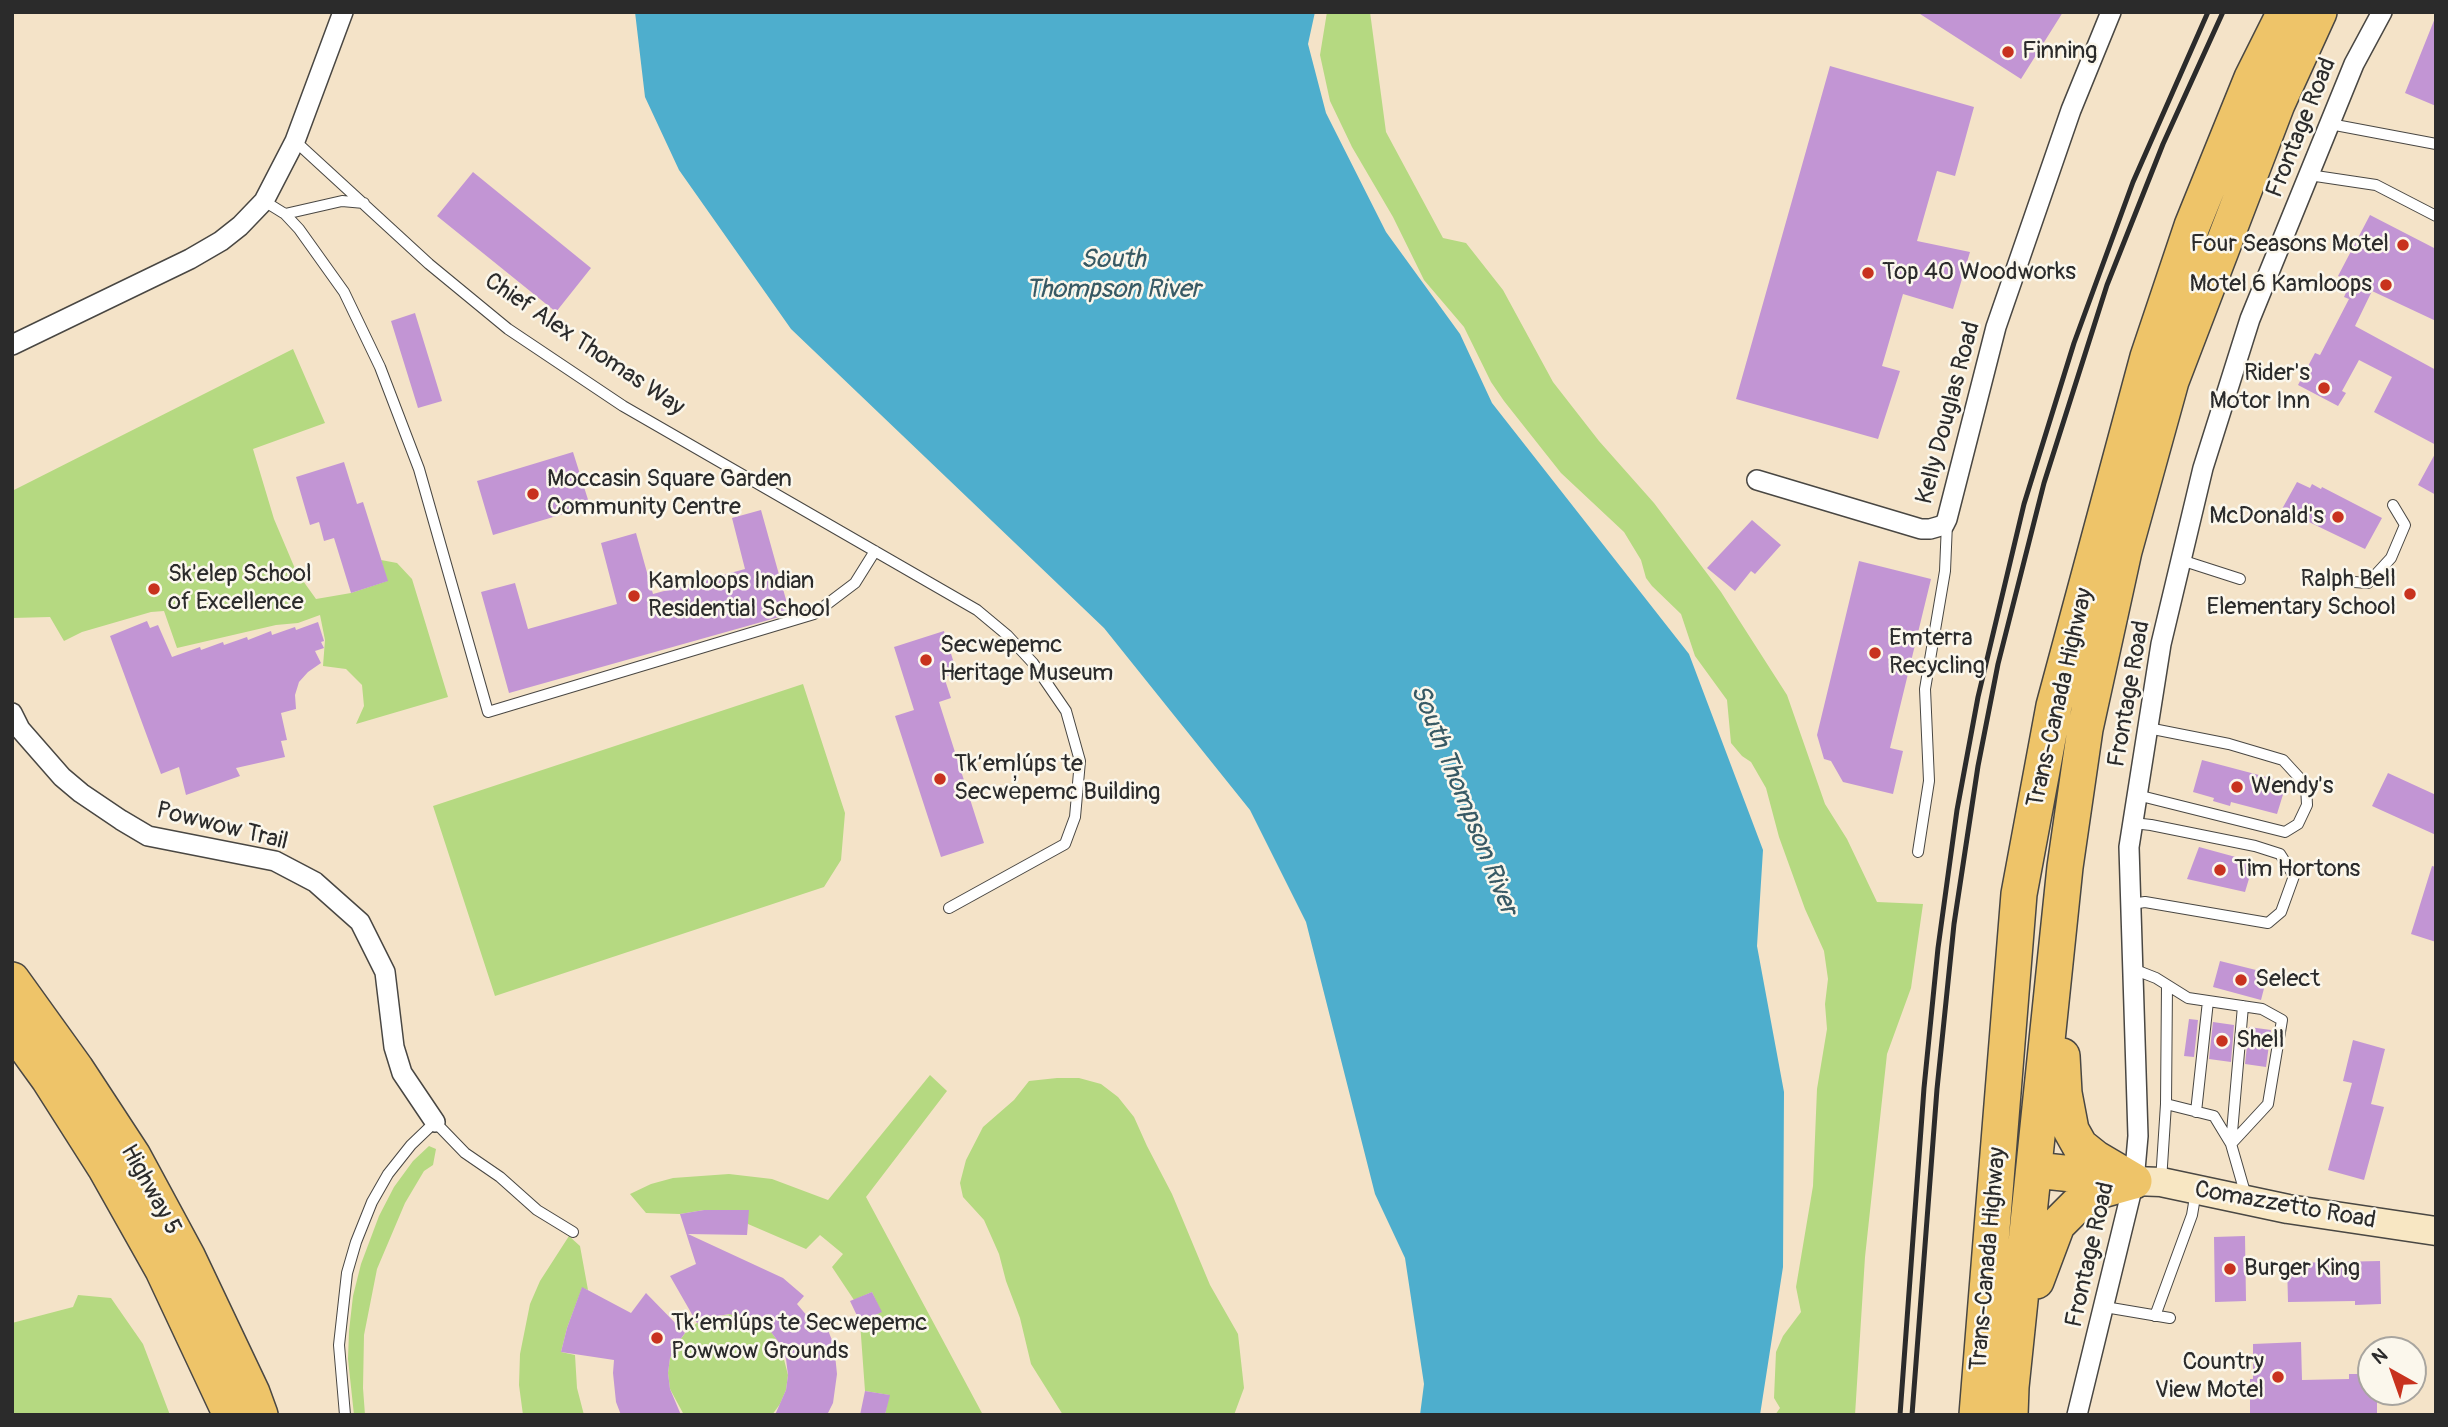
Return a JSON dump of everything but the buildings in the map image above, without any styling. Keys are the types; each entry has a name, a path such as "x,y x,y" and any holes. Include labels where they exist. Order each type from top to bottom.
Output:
{"highway":[{"name":"Trans-Canada Highway","path":"1977,1415 2019,894 2054,706 2148,357 2197,214 2252,78 2285,12"},
{"name":"Trans-Canada Highway","path":"2011,1401 2065,867 2085,729 2124,551 2171,381 2277,104 2319,12"},
{"path":"2065,867 2061,1015 2064,1093 2071,1130 2080,1146 2095,1158 2148,1182"},
{"name":"Highway 5","path":"12,980 76,1069 133,1156 187,1256 260,1415"},
{"name":"Highway 5","path":"12,1028 49,1079 105,1167 163,1270 231,1415"},
{"path":"2001,1099 2035,1170 2148,1182"},
{"path":"2011,1401 2038,1271 2057,1225 2088,1194 2148,1182"}],"street":[{"path":"12,345 190,259 230,234 264,201 295,141 343,12"},
{"name":"Kelly Douglas Road","path":"1757,480 1921,529 1940,527 1947,519 1996,327 2071,110 2111,12"},
{"name":"Frontage Road","path":"2077,1415 2105,1307 2148,1182 2138,1136 2129,847 2161,644 2203,468 2250,319 2354,64 2382,12"},
{"name":"Powwow Trail","path":"12,713 20,729 62,778 121,820 148,836 275,861 315,883 360,922 385,972 394,1047 401,1073 435,1122"},
{"name":"Comazzetto Road","path":"2148,1182 2288,1209 2436,1231"}],"lane":[{"path":"2330,124 2436,144"},
{"name":"Chief Alex Thomas Way","path":"295,141 429,264 508,329 624,406 977,610 1007,635 1033,663 1066,711 1080,761 1075,817 1065,844 949,908"},
{"path":"2309,175 2375,185 2436,216"},
{"path":"264,201 285,214 299,229 344,292 380,366 419,469 488,712 814,614 855,583 875,551"},
{"path":"285,214 341,201 364,203"},
{"path":"2354,582 2368,583 2391,558 2405,525 2393,506"},
{"path":"1918,852 1929,781 1924,689 1945,571 1947,519"},
{"path":"2181,561 2240,579"},
{"path":"2137,794 2285,832 2298,824 2307,804 2306,785 2283,760 2229,744 2148,728"},
{"path":"2131,904 2145,902 2268,923 2281,912 2294,876 2280,854 2255,846 2151,824 2133,823"},
{"path":"2133,969 2188,998 2262,1009 2283,1020 2268,1104 2231,1144"},
{"path":"2148,1182 2166,1104 2167,985"},
{"path":"2196,1112 2208,1001"},
{"path":"2231,1144 2243,1006"},
{"path":"2166,1104 2214,1116 2231,1144 2247,1200"},
{"path":"345,1415 339,1345 347,1273 356,1242 372,1202 388,1174 411,1145 435,1122 465,1153 500,1177 537,1210 573,1232"},
{"path":"2155,1316 2192,1215 2197,1190"},
{"path":"2105,1307 2171,1318"}],"green space":[{"path":"1327,12 1370,12 1386,132 1443,238 1466,243 1503,290 1553,382 1599,441 1654,503 1721,592 1787,695 1825,804 1847,839 1877,902 1923,904 1911,988 1887,1054 1865,1257 1855,1415 1775,1415 1780,1408 1774,1398 1776,1352 1783,1336 1801,1312 1796,1287 1813,1186 1817,1089 1827,1029 1825,1004 1828,979 1824,951 1805,909 1779,837 1766,788 1751,762 1731,743 1727,700 1695,656 1681,614 1646,578 1641,560 1624,532 1561,473 1504,401 1491,382 1464,327 1424,280 1330,101 1320,55"},
{"path":"293,349 325,423 253,449 274,519 296,571 316,599 351,593 387,581 381,560 397,563 412,579 448,697 356,724 364,706 362,685 346,669 323,666 325,640 320,615 298,623 276,625 177,648 164,611 151,612 82,632 64,641 50,617 12,618 12,491"},
{"path":"803,684 845,813 841,860 824,887 495,996 433,806"},
{"path":"930,1075 947,1091 866,1197 983,1415 885,1415 889,1395 865,1391 860,1322 881,1312 872,1292 854,1300 832,1267 843,1254 820,1235 806,1249 748,1224 748,1210 646,1213 630,1194 673,1178 729,1174 772,1179 828,1200"},
{"path":"1079,1078 1101,1084 1118,1097 1134,1117 1172,1194 1210,1285 1238,1334 1244,1388 1234,1415 1063,1415 1031,1364 1020,1318 999,1254 984,1220 963,1197 960,1183 966,1160 983,1127 1014,1100 1029,1081"},
{"path":"429,1146 436,1149 433,1165 424,1171 405,1203 377,1269 364,1335 365,1415 354,1415 348,1359 349,1331 353,1296 361,1264 379,1216 394,1187 413,1161"},
{"path":"569,1236 580,1246 588,1290 582,1288 561,1352 575,1355 577,1388 584,1415 523,1415 519,1385 520,1354 530,1304 540,1281"},
{"path":"78,1295 111,1298 143,1344 170,1415 12,1415 12,1323 73,1307"},
{"path":"730,1314 758,1322 771,1332 780,1344 788,1375 780,1404 772,1415 684,1415 670,1389 670,1358 686,1332 698,1322"}],"water":[{"name":"South Thompson River","path":"635,12 1315,12 1308,44 1326,113 1386,232 1460,334 1492,403 1689,654 1763,850 1757,946 1784,1092 1783,1267 1760,1415 1420,1415 1424,1384 1405,1258 1375,1194 1306,922 1250,810 1104,628 791,329 679,170 645,97"}],"railway":[{"path":"1900,1415 1924,1088 1938,948 1957,810 1978,697 2024,504 2074,343 2133,182 2208,12"},
{"path":"1912,1415 1937,1089 1954,924 1978,766 1998,664 2044,483 2107,285 2163,144 2223,12"}],"place":[{"name":"Finning","path":"2008,52"},
{"name":"Four Seasons Motel","path":"2403,245"},
{"name":"Top 40 Woodworks","path":"1868,273"},
{"name":"Motel 6 Kamloops","path":"2386,285"},
{"name":"Rider's Motor Inn","path":"2324,388"},
{"name":"Moccasin Square Garden Community Centre","path":"533,494"},
{"name":"McDonald's","path":"2338,517"},
{"name":"Sk'elep School of Excellence","path":"154,589"},
{"name":"Ralph Bell Elementary School","path":"2410,594"},
{"name":"Kamloops Indian Residential School","path":"634,596"},
{"name":"Emterra Recycling","path":"1875,653"},
{"name":"Secwepemc Heritage Museum","path":"926,660"},
{"name":"Tk’emlúps te Secwe̓pemc Building","path":"940,779"},
{"name":"Wendy's","path":"2237,787"},
{"name":"Tim Hortons","path":"2220,870"},
{"name":"Select","path":"2241,980"},
{"name":"Shell","path":"2222,1041"},
{"name":"Burger King","path":"2230,1269"},
{"name":"Tk’emlúps te Secwepemc Powwow Grounds","path":"657,1338"},
{"name":"Country View Motel","path":"2278,1377"}]}
